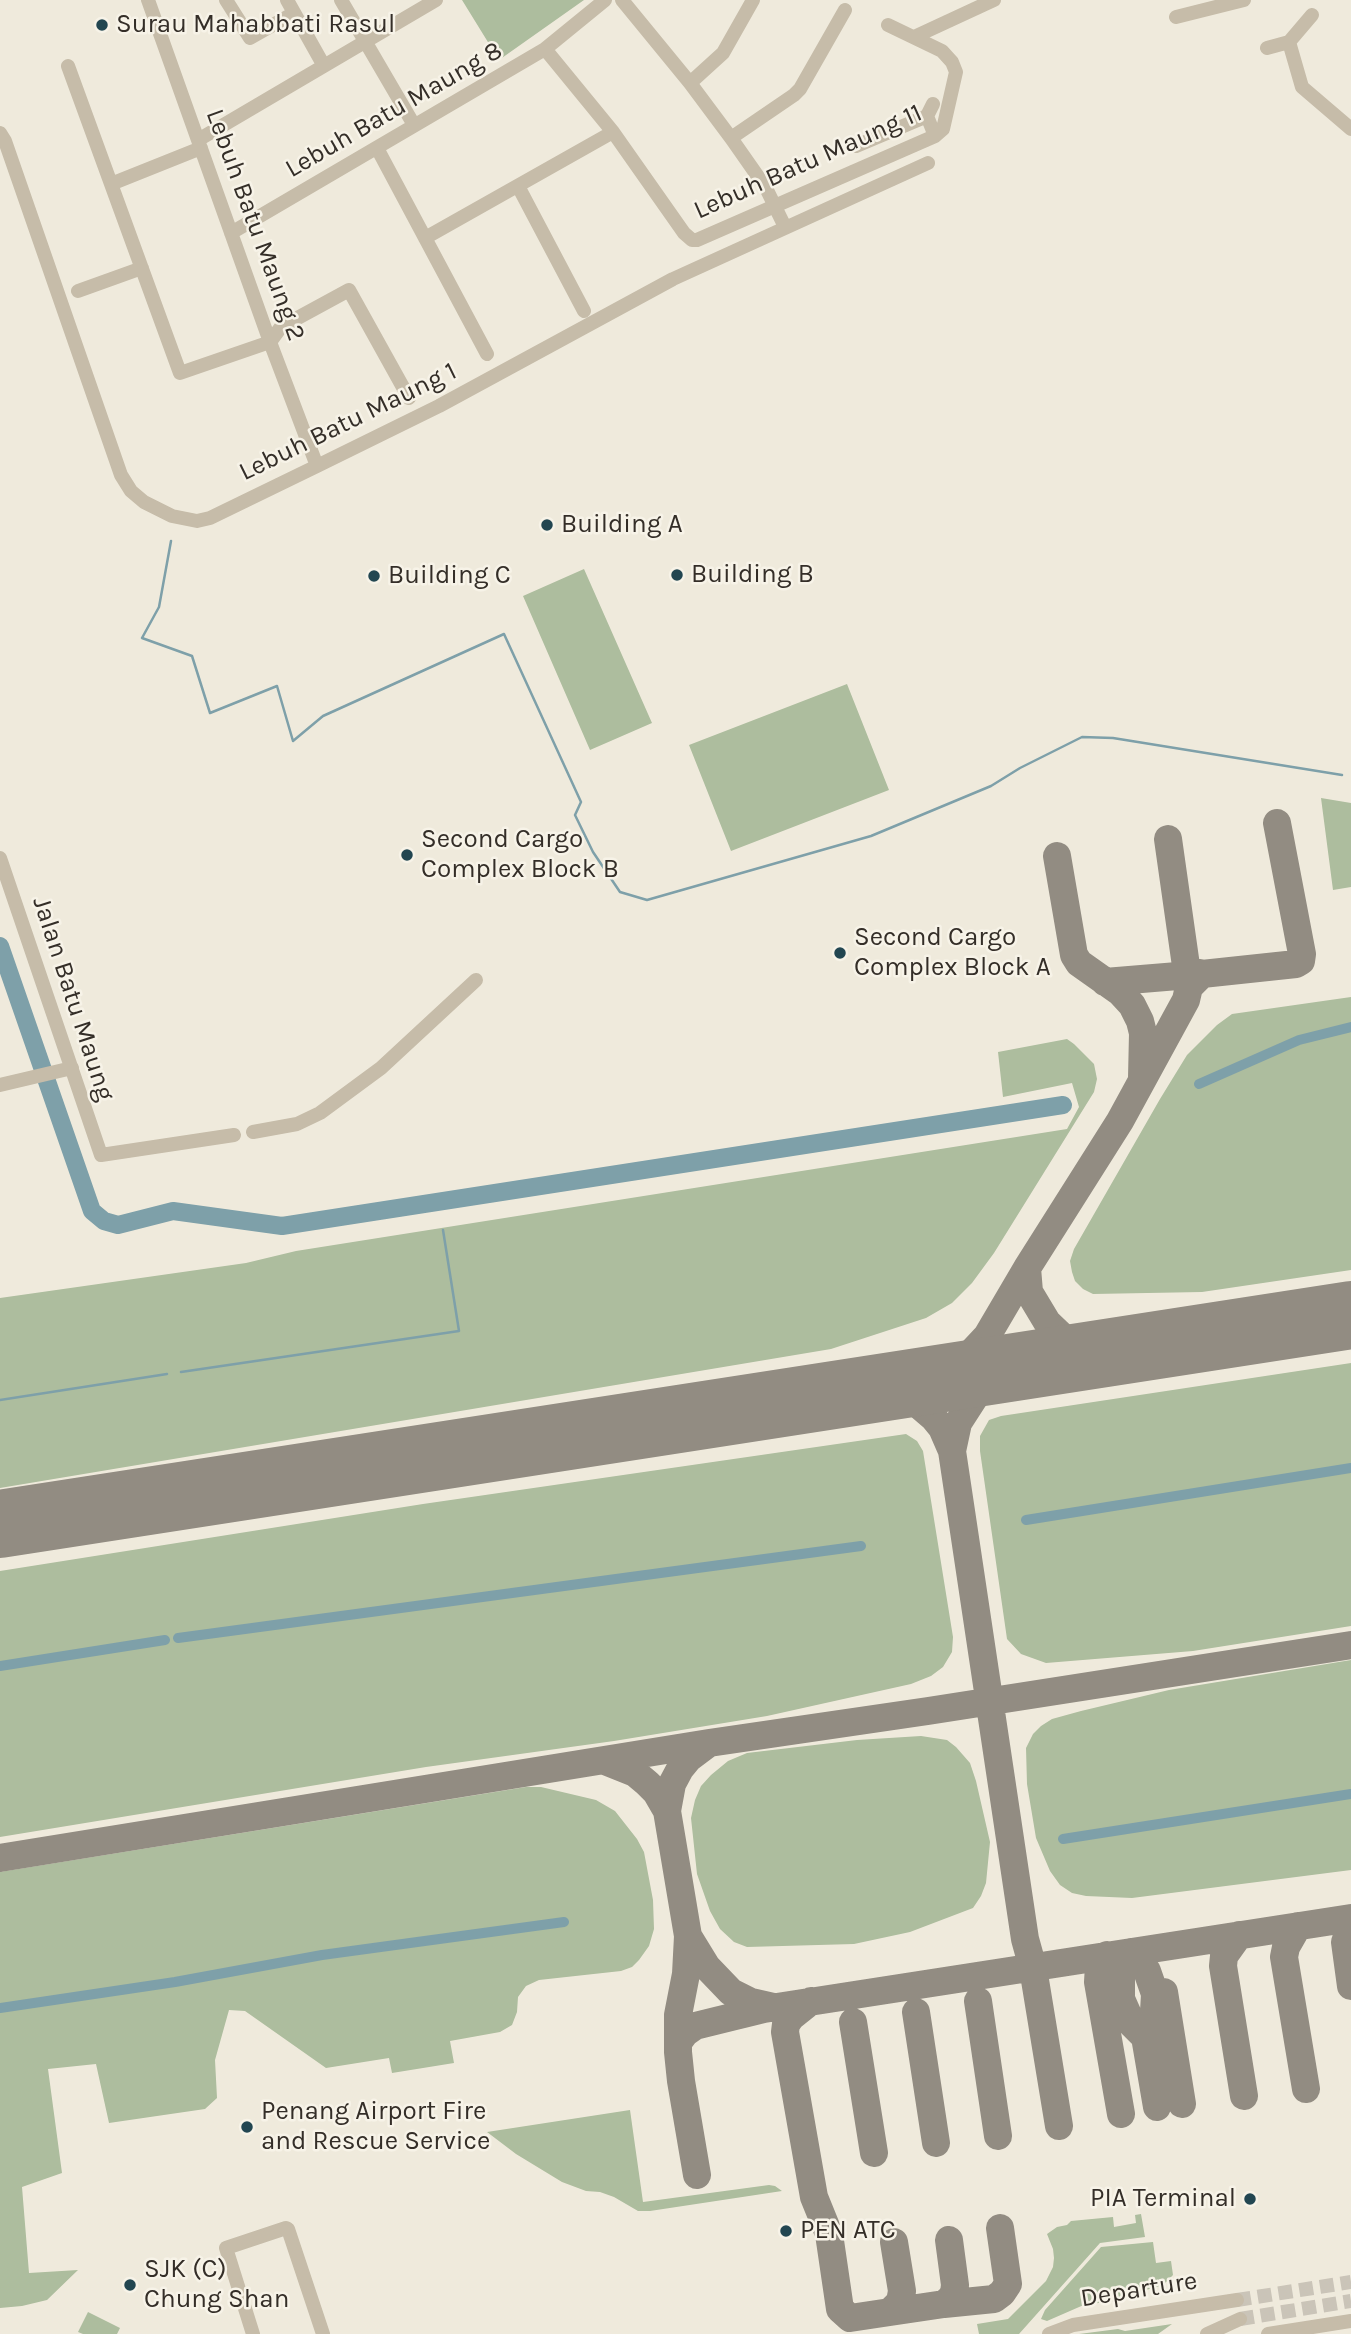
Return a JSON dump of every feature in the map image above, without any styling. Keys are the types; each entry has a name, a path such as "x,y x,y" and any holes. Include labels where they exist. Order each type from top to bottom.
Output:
{"street":[{"name":"Lebuh Batu Maung 2","path":"148,0 317,466"},
{"path":"226,0 250,38 291,7 324,66"},
{"path":"341,0 414,125"},
{"path":"111,184 199,144 436,0"},
{"name":"Lebuh Batu Maung 8","path":"231,233 545,49 605,0"},
{"path":"622,0 731,138 766,188 785,227"},
{"path":"690,83 723,53 753,0"},
{"path":"914,37 994,0"},
{"path":"1176,17 1244,0"},
{"path":"731,138 800,89 845,9"},
{"path":"1267,48 1289,42 1312,15"},
{"name":"Lebuh Batu Maung 11","path":"545,49 613,132 684,233 692,240 702,239 775,204 934,136 943,129 956,72 948,55 888,25"},
{"path":"1289,42 1302,87 1351,130"},
{"path":"68,65 180,373 270,342 281,327 349,290 409,398"},
{"path":"856,146 930,110 934,136"},
{"path":"425,238 613,132"},
{"name":"Lebuh Batu Maung 1","path":"0,133 121,475 131,491 144,502 172,516 197,521 439,406 673,279 928,163"},
{"path":"377,148 487,354"},
{"path":"518,186 584,311"},
{"path":"78,292 142,268"},
{"name":"Jalan Batu Maung","path":"0,858 101,1155 234,1135"},
{"path":"253,1132 297,1124 320,1113 381,1068 476,980"},
{"path":"0,1085 70,1069"},
{"path":"253,2334 226,2248 286,2228 323,2334"},
{"name":"Departure","path":"1049,2334 1073,2325 1237,2300"},
{"path":"1208,2334 1240,2319"},
{"path":"1268,2334 1351,2321"}],"green space":[{"path":"462,0 584,0 499,60"},
{"path":"584,569 652,723 590,750 523,596"},
{"path":"847,684 889,790 731,851 689,745"},
{"path":"1321,798 1351,803 1351,887 1333,890"},
{"path":"1351,997 1351,1270 1202,1292 1093,1294 1083,1289 1075,1281 1072,1272 1070,1261 1074,1249 1187,1055 1232,1014"},
{"path":"1067,1039 1094,1064 1097,1079 1094,1092 994,1253 972,1283 952,1303 926,1318 831,1349 0,1488 0,1298 246,1263 296,1251 1067,1129 1079,1107 1072,1083 1003,1097 998,1052"},
{"path":"1351,1363 1351,1626 1193,1651 1046,1663 1021,1654 1007,1639 980,1451 980,1436 989,1420"},
{"path":"906,1434 917,1441 923,1451 953,1637 952,1652 943,1667 931,1676 911,1684 767,1716 426,1767 0,1837 0,1571 423,1504"},
{"path":"1351,1660 1351,1870 1132,1898 1086,1896 1072,1893 1060,1885 1050,1871 1036,1838 1027,1784 1026,1748 1033,1734 1041,1726 1052,1719 1169,1690"},
{"path":"921,1736 947,1740 956,1747 970,1763 976,1781 990,1842 986,1883 973,1908 910,1932 854,1944 747,1947 734,1942 720,1929 710,1911 697,1874 691,1818 701,1786 711,1775 728,1761 747,1753 857,1740"},
{"path":"526,1787 541,1787 596,1800 615,1811 637,1839 644,1852 653,1900 654,1929 649,1946 632,1967 621,1971 539,1980 526,1986 518,1997 517,2012 512,2025 500,2032 450,2041 454,2063 392,2073 389,2058 326,2068 245,2011 229,2010 215,2060 217,2098 205,2109 109,2123 96,2064 48,2069 62,2173 22,2187 29,2273 78,2270 47,2300 0,2308 0,1872"},
{"path":"630,2110 643,2202 769,2185 782,2191 638,2211 614,2197 562,2182 516,2154 487,2132"},
{"path":"1141,2214 1145,2237 1100,2243 1019,2334 979,2334 977,2324 1008,2319 1046,2281 1054,2258 1047,2234 1071,2221 1113,2217 1114,2227 1136,2223 1135,2215"},
{"path":"1153,2242 1156,2263 1171,2261 1173,2275 1163,2285 1111,2302 1086,2304 1047,2321 1041,2319 1045,2310 1101,2247"},
{"path":"88,2312 120,2328 117,2334 78,2332"},
{"path":"1172,2324 1158,2334 1079,2334 1118,2329 1125,2331"}],"waterway":[{"path":"171,541 159,607 142,638 192,656 210,713 277,686 293,741 323,716 504,634 581,802 575,815 593,852 620,892 647,900 871,836 991,786 1082,737 1113,738 1342,775"},
{"path":"0,946 92,1211 104,1221 118,1225 173,1211 282,1226 1063,1105"},
{"path":"1199,1084 1299,1040 1351,1027"},
{"path":"181,1372 459,1331 443,1230"},
{"path":"0,1400 167,1374"},
{"path":"1026,1520 1351,1468"},
{"path":"178,1638 861,1546"},
{"path":"0,1666 165,1640"},
{"path":"1063,1839 1351,1794"},
{"path":"0,2008 175,1982 322,1955 564,1922"}],"taxiway":[{"path":"1189,987 1202,974 1296,964 1301,961 1302,954 1277,823"},
{"path":"1027,1268 1120,1121 1186,1000 1189,987 1168,839"},
{"path":"1057,856 1074,955 1079,963 1120,992 1132,1005 1143,1033 1142,1078"},
{"path":"1105,982 1202,974 1200,973"},
{"path":"916,1382 933,1381 972,1352 987,1336 1027,1268 1029,1292 1047,1322 1070,1344 1083,1352 1101,1354"},
{"path":"952,1451 958,1423 978,1392 1031,1365"},
{"path":"855,1392 902,1396 919,1405 942,1428 952,1451 1025,1939 1033,1968 1059,2126"},
{"path":"0,1858 709,1743 1351,1645"},
{"path":"605,1761 635,1773 656,1792 667,1811 672,1784 680,1769 689,1758 709,1743"},
{"path":"667,1811 688,1936 686,1974 678,2015 678,2052 697,2175"},
{"path":"679,2041 695,2026 764,2009 1351,1918"},
{"path":"1298,1926 1286,1947 1284,1957 1306,2089"},
{"path":"1351,1931 1345,1942 1351,1986"},
{"path":"1239,1935 1224,1956 1223,1966 1244,2096"},
{"path":"688,1936 707,1967 731,1992 751,2002 773,2007"},
{"path":"1145,2037 1132,2024 1121,1999 1121,1974 1131,1952 1147,1971 1155,1994 1154,2012 1145,2037 1157,2107"},
{"path":"1107,1955 1099,1966 1098,1982 1121,2114"},
{"path":"1164,1992 1182,2104"},
{"path":"811,2001 791,2017 785,2032 814,2197 829,2234 840,2309 850,2318 890,2312"},
{"path":"978,2001 998,2136"},
{"path":"916,2012 936,2143"},
{"path":"853,2022 874,2153"},
{"path":"944,2304 994,2299 1002,2293 1008,2284 1000,2228"},
{"path":"894,2242 902,2291 900,2302 890,2312 944,2304 950,2299 955,2285 949,2240"}],"runway":[{"path":"0,1524 1351,1315"}],"tunnel":[{"path":"1237,2300 1351,2282"},
{"path":"1240,2319 1351,2301"}],"place":[{"name":"Surau Mahabbati Rasul","path":"102,25"},
{"name":"Building A","path":"547,525"},
{"name":"Building B","path":"677,575"},
{"name":"Building C","path":"374,576"},
{"name":"Second Cargo Complex Block B","path":"407,855"},
{"name":"Second Cargo Complex Block A","path":"840,953"},
{"name":"Penang Airport Fire and Rescue Service","path":"247,2127"},
{"name":"PIA Terminal","path":"1250,2199"},
{"name":"PEN ATC","path":"786,2231"},
{"name":"SJK (C) Chung Shan","path":"130,2285"}]}
